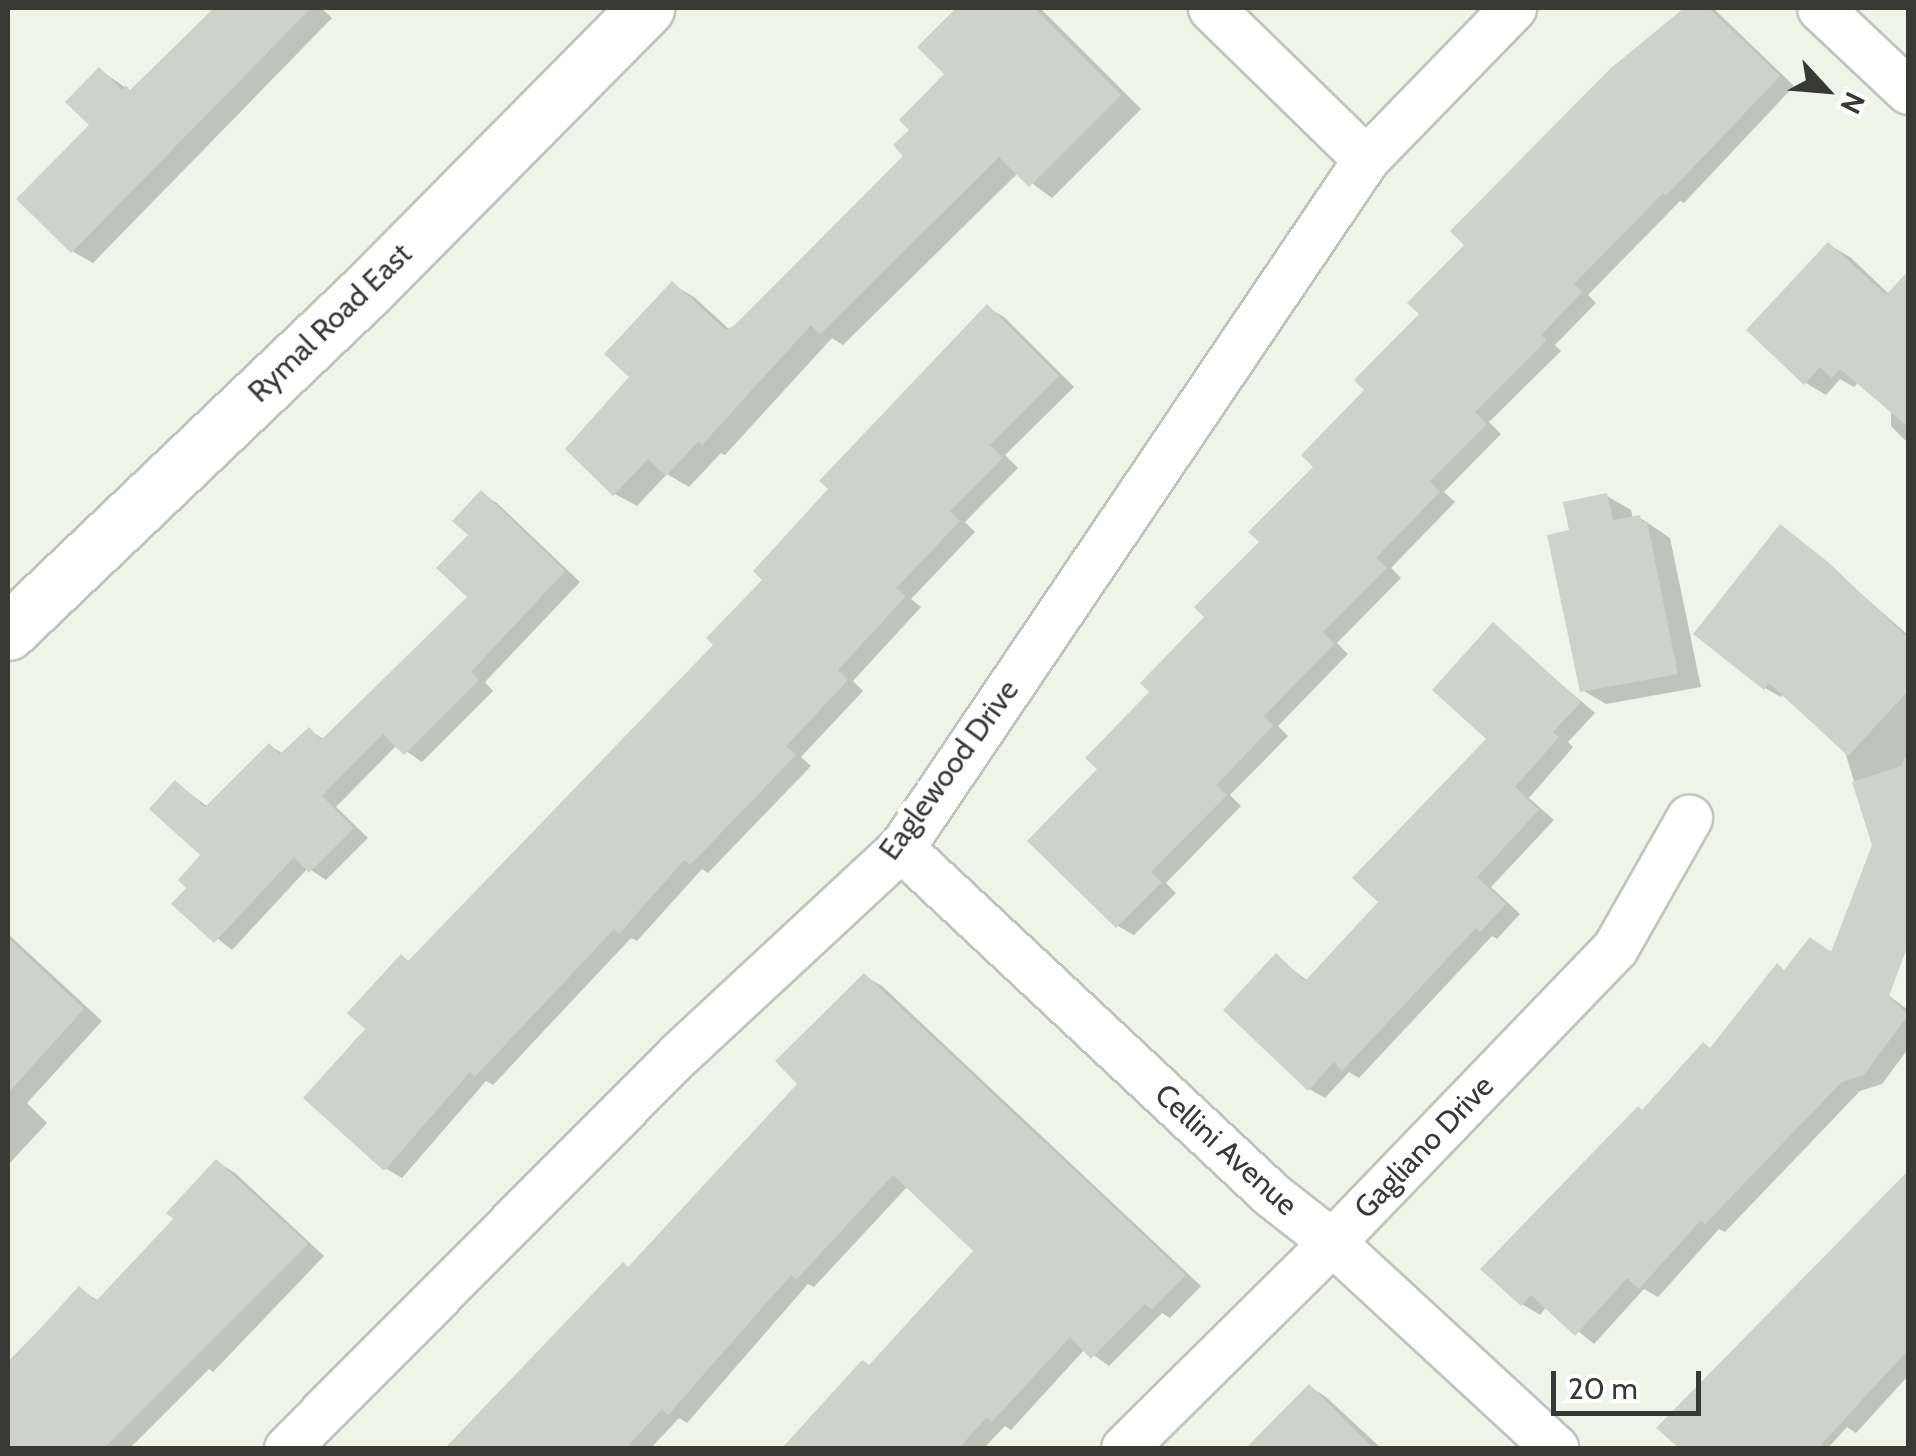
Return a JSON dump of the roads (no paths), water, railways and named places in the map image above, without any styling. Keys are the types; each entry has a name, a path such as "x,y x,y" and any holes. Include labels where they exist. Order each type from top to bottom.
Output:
{"main road":[{"name":"Rymal Road East","path":"8,632 365,292 646,8"}],"street":[{"path":"1211,8 1366,159"},
{"name":"Eaglewood Drive","path":"287,1448 678,1055 900,848 1366,159 1514,8"},
{"path":"1820,8 1908,91"},
{"name":"Gagliano Drive","path":"1124,1448 1332,1242 1615,948 1690,818"},
{"name":"Cellini Avenue","path":"900,848 1272,1195 1332,1242 1555,1448"}]}
